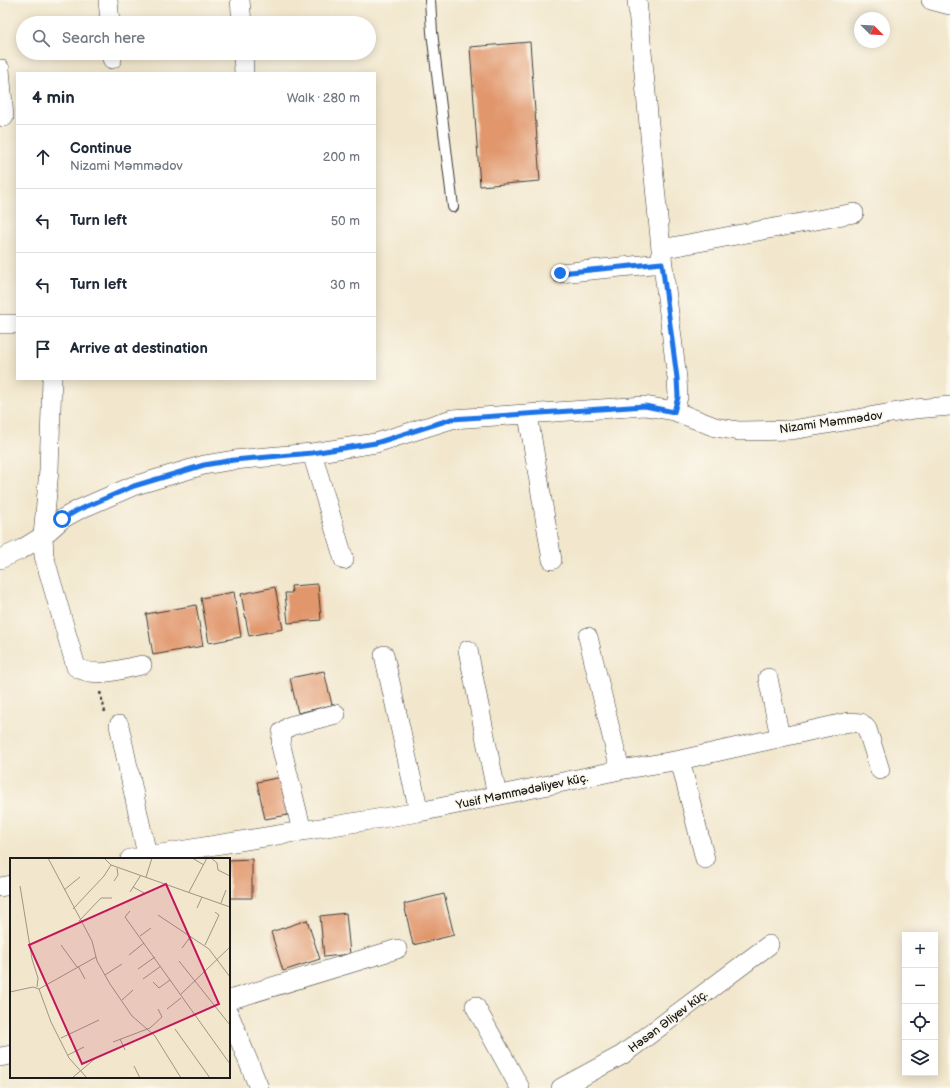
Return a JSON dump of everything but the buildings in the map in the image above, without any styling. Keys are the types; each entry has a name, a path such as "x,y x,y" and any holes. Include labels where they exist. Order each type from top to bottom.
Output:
{"street":[{"path":"108,0 109,16"},
{"path":"240,0 241,16"},
{"path":"637,0 662,256 677,378 678,397 674,412"},
{"path":"931,0 950,5"},
{"path":"243,60 244,72"},
{"path":"0,69 4,117"},
{"path":"560,273 662,256 854,213"},
{"path":"0,324 16,324"},
{"path":"52,380 49,470 43,536 44,556 76,667 84,672 96,674 142,665"},
{"name":"Nizami Məmmədov","path":"0,559 22,549 43,536 62,519 78,510 134,486 173,473 204,465 234,460 312,453 376,443 452,419 645,406 674,412 715,427 747,431 792,430 915,409 950,406"},
{"path":"528,415 552,560"},
{"path":"312,453 344,560"},
{"path":"588,637 620,770"},
{"path":"468,650 497,796"},
{"path":"384,655 419,812"},
{"path":"768,678 780,736"},
{"path":"302,831 281,746 282,732 290,726 336,714"},
{"name":"Yusif Məmmədəliyev küç.","path":"138,857 172,855 302,831 419,812 620,770 680,760 780,736 849,722 861,722 867,729 880,770"},
{"path":"119,725 138,857"},
{"path":"680,760 705,859"},
{"path":"0,887 10,885"},
{"name":"Həsən Əliyev küç.","path":"561,1088 622,1055 769,945"},
{"path":"230,1000 397,949"},
{"path":"475,1006 520,1088"},
{"path":"230,1017 258,1088"},
{"path":"0,1057 10,1055"}],"lane":[{"path":"430,0 432,32 453,207"}],"path":[{"path":"96,674 106,721 111,726 119,725"}],"route":[{"path":"62,519 78,510 134,486 173,473 204,465 234,460 312,453 376,443 429,425 452,419 645,406 674,412 678,397 677,378 662,263 560,273"}]}
